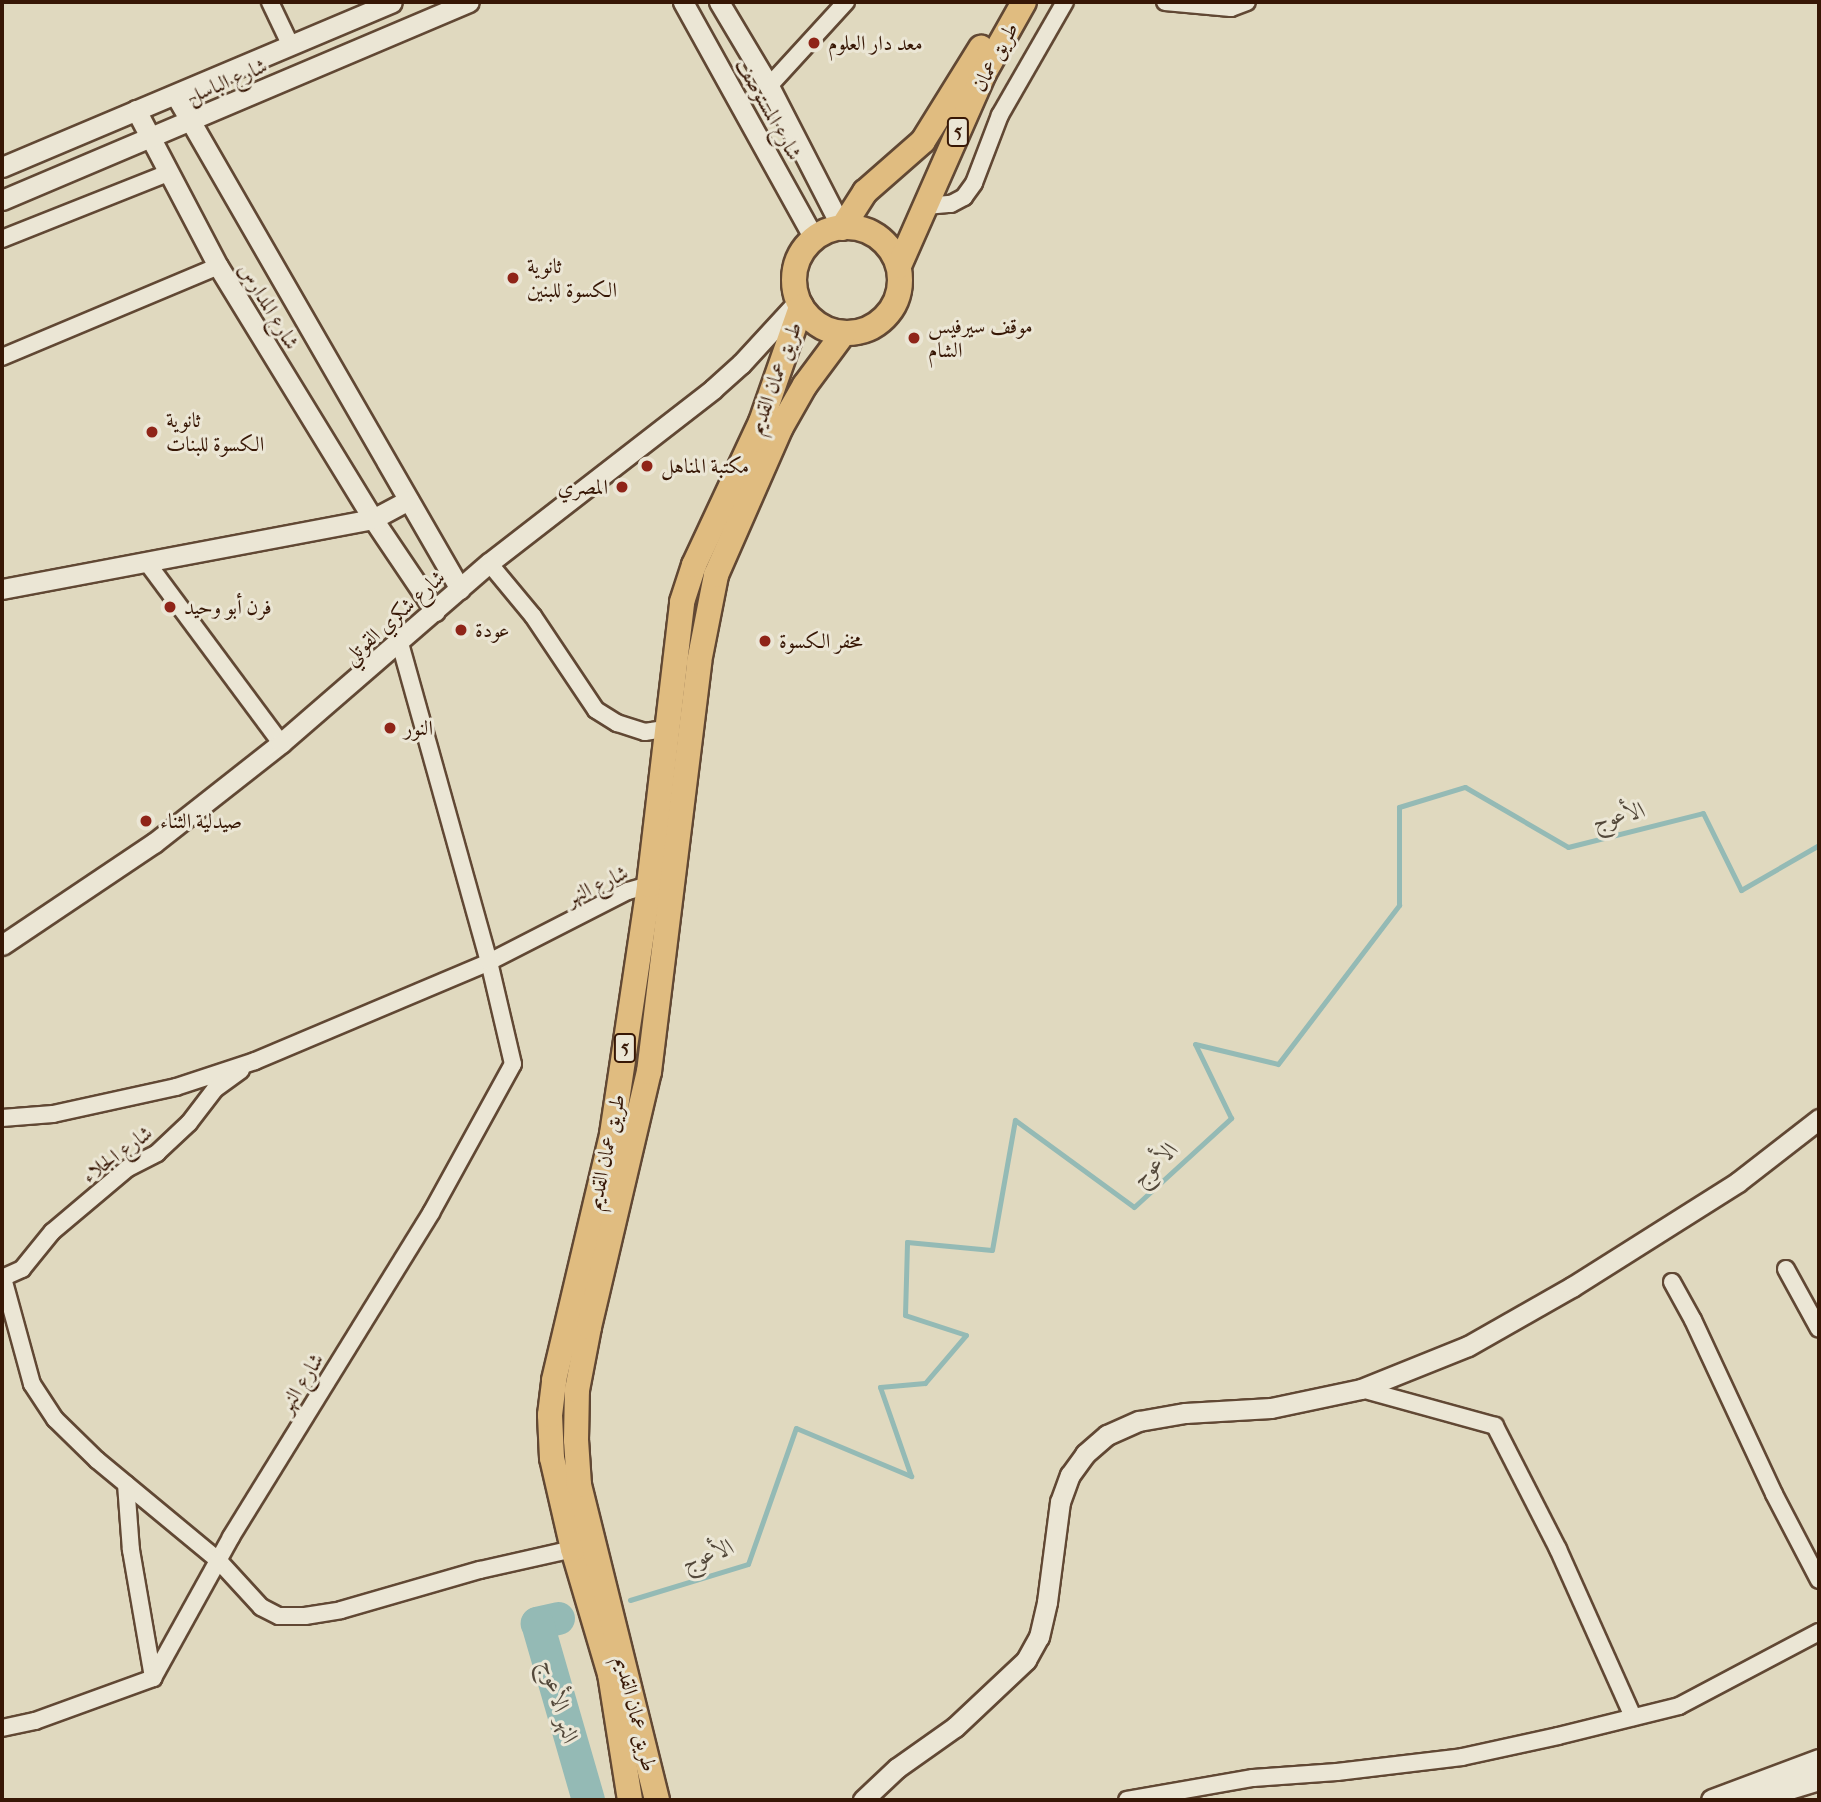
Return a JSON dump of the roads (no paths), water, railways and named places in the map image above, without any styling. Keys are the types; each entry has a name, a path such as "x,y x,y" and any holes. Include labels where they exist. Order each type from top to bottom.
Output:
{"main road":[{"name":"طريق عمان","path":"842,228 865,192 923,141 1008,2"},
{"name":"طريق عمان","path":"899,266 984,73 1024,2"},
{"path":"842,228 860,229 877,236 890,249 899,266 901,283 889,314 876,325 860,332 844,334 827,329 812,320 799,304 794,285 796,267 803,251 814,238 842,228"},
{"name":"طريق عمان القديم","path":"630,1800 610,1674 573,1549 552,1458 550,1415 554,1380 612,1134 649,885 665,729 682,602 694,565 761,422 799,304"},
{"name":"طريق عمان القديم","path":"657,1800 579,1485 577,1390 589,1327 649,1072 699,662 716,575 781,427 805,385 844,334"},
{"path":"1712,1800 1819,1760"},
{"path":"1750,1800 1819,1779"}],"street":[{"path":"270,2 291,46"},
{"name":"شارع الباسل","path":"2,167 135,110 176,96 392,2"},
{"name":"شارع الباسل","path":"2,200 469,2"},
{"name":"شارع المستوصف","path":"683,2 814,238"},
{"name":"شارع المستوصف","path":"719,2 769,86 842,228"},
{"path":"769,86 846,2"},
{"path":"926,206 951,204 964,197 974,183 996,126 1065,2"},
{"path":"1165,2 1194,7 1231,8 1247,2"},
{"name":"شارع المدارس","path":"176,96 460,589"},
{"path":"969,108 996,126"},
{"name":"شارع المدارس","path":"135,110 218,266 373,519 435,611"},
{"path":"2,239 168,173"},
{"path":"2,357 218,266"},
{"name":"شارع شكري القوتلي","path":"2,945 154,843 281,743 400,643 489,563 713,389 799,304"},
{"path":"2,589 148,564 373,519 408,500"},
{"path":"489,563 533,616 596,710 617,723 645,732 665,729"},
{"path":"148,564 281,743"},
{"path":"400,643 489,962"},
{"name":"شارع النهر","path":"2,1118 53,1114 176,1087 255,1060 489,962 628,891 649,885"},
{"name":"شارع النهر","path":"153,1678 218,1560 431,1213 513,1064 489,962"},
{"name":"شارع الجلاء","path":"3,1278 22,1269 52,1232 128,1168 157,1153 189,1123 215,1090 255,1060"},
{"path":"863,1800 898,1768 954,1727 1026,1660 1039,1637 1047,1602 1060,1502 1077,1465 1107,1435 1150,1419 1185,1413 1271,1408 1361,1389 1468,1346 1572,1287 1738,1182 1819,1119"},
{"path":"1786,1269 1819,1329"},
{"path":"3,1278 32,1384 55,1419 126,1484 218,1560 261,1607 279,1616 305,1616 341,1610 480,1570 573,1549"},
{"path":"1672,1282 1693,1320 1774,1494 1819,1580"},
{"path":"1361,1389 1495,1426 1558,1549 1633,1717"},
{"path":"2,1728 35,1721 153,1678 131,1550 126,1484"},
{"path":"1128,1800 1253,1778 1337,1772 1462,1757 1679,1706 1819,1632"}],"waterway":[{"name":"الأعوج","path":"630,1600 748,1564 796,1428 911,1476 880,1387 925,1383 966,1335 905,1315 907,1242 992,1250 1015,1120 1134,1207 1231,1118 1195,1044 1278,1064 1399,905 1399,807 1465,787 1568,847 1703,813 1741,890 1819,845"},
{"name":"النهر الأعوج","path":"558,1618 537,1623 588,1800"}],"place":[{"name":"معد دار العلوم","path":"814,43"},
{"name":"ثانوية الكسوة للبنين","path":"513,278"},
{"name":"موقف سيرفيس الشام","path":"914,338"},
{"name":"ثانوية الكسوة للبنات","path":"152,432"},
{"name":"مكتبة المناهل","path":"647,466"},
{"name":"المصري","path":"622,487"},
{"name":"فرن أبو وحيد","path":"170,607"},
{"name":"عودة","path":"461,630"},
{"name":"مخفر الكسوة","path":"765,641"},
{"name":"النور","path":"390,728"},
{"name":"صيدلية الثناء","path":"146,821"}]}
